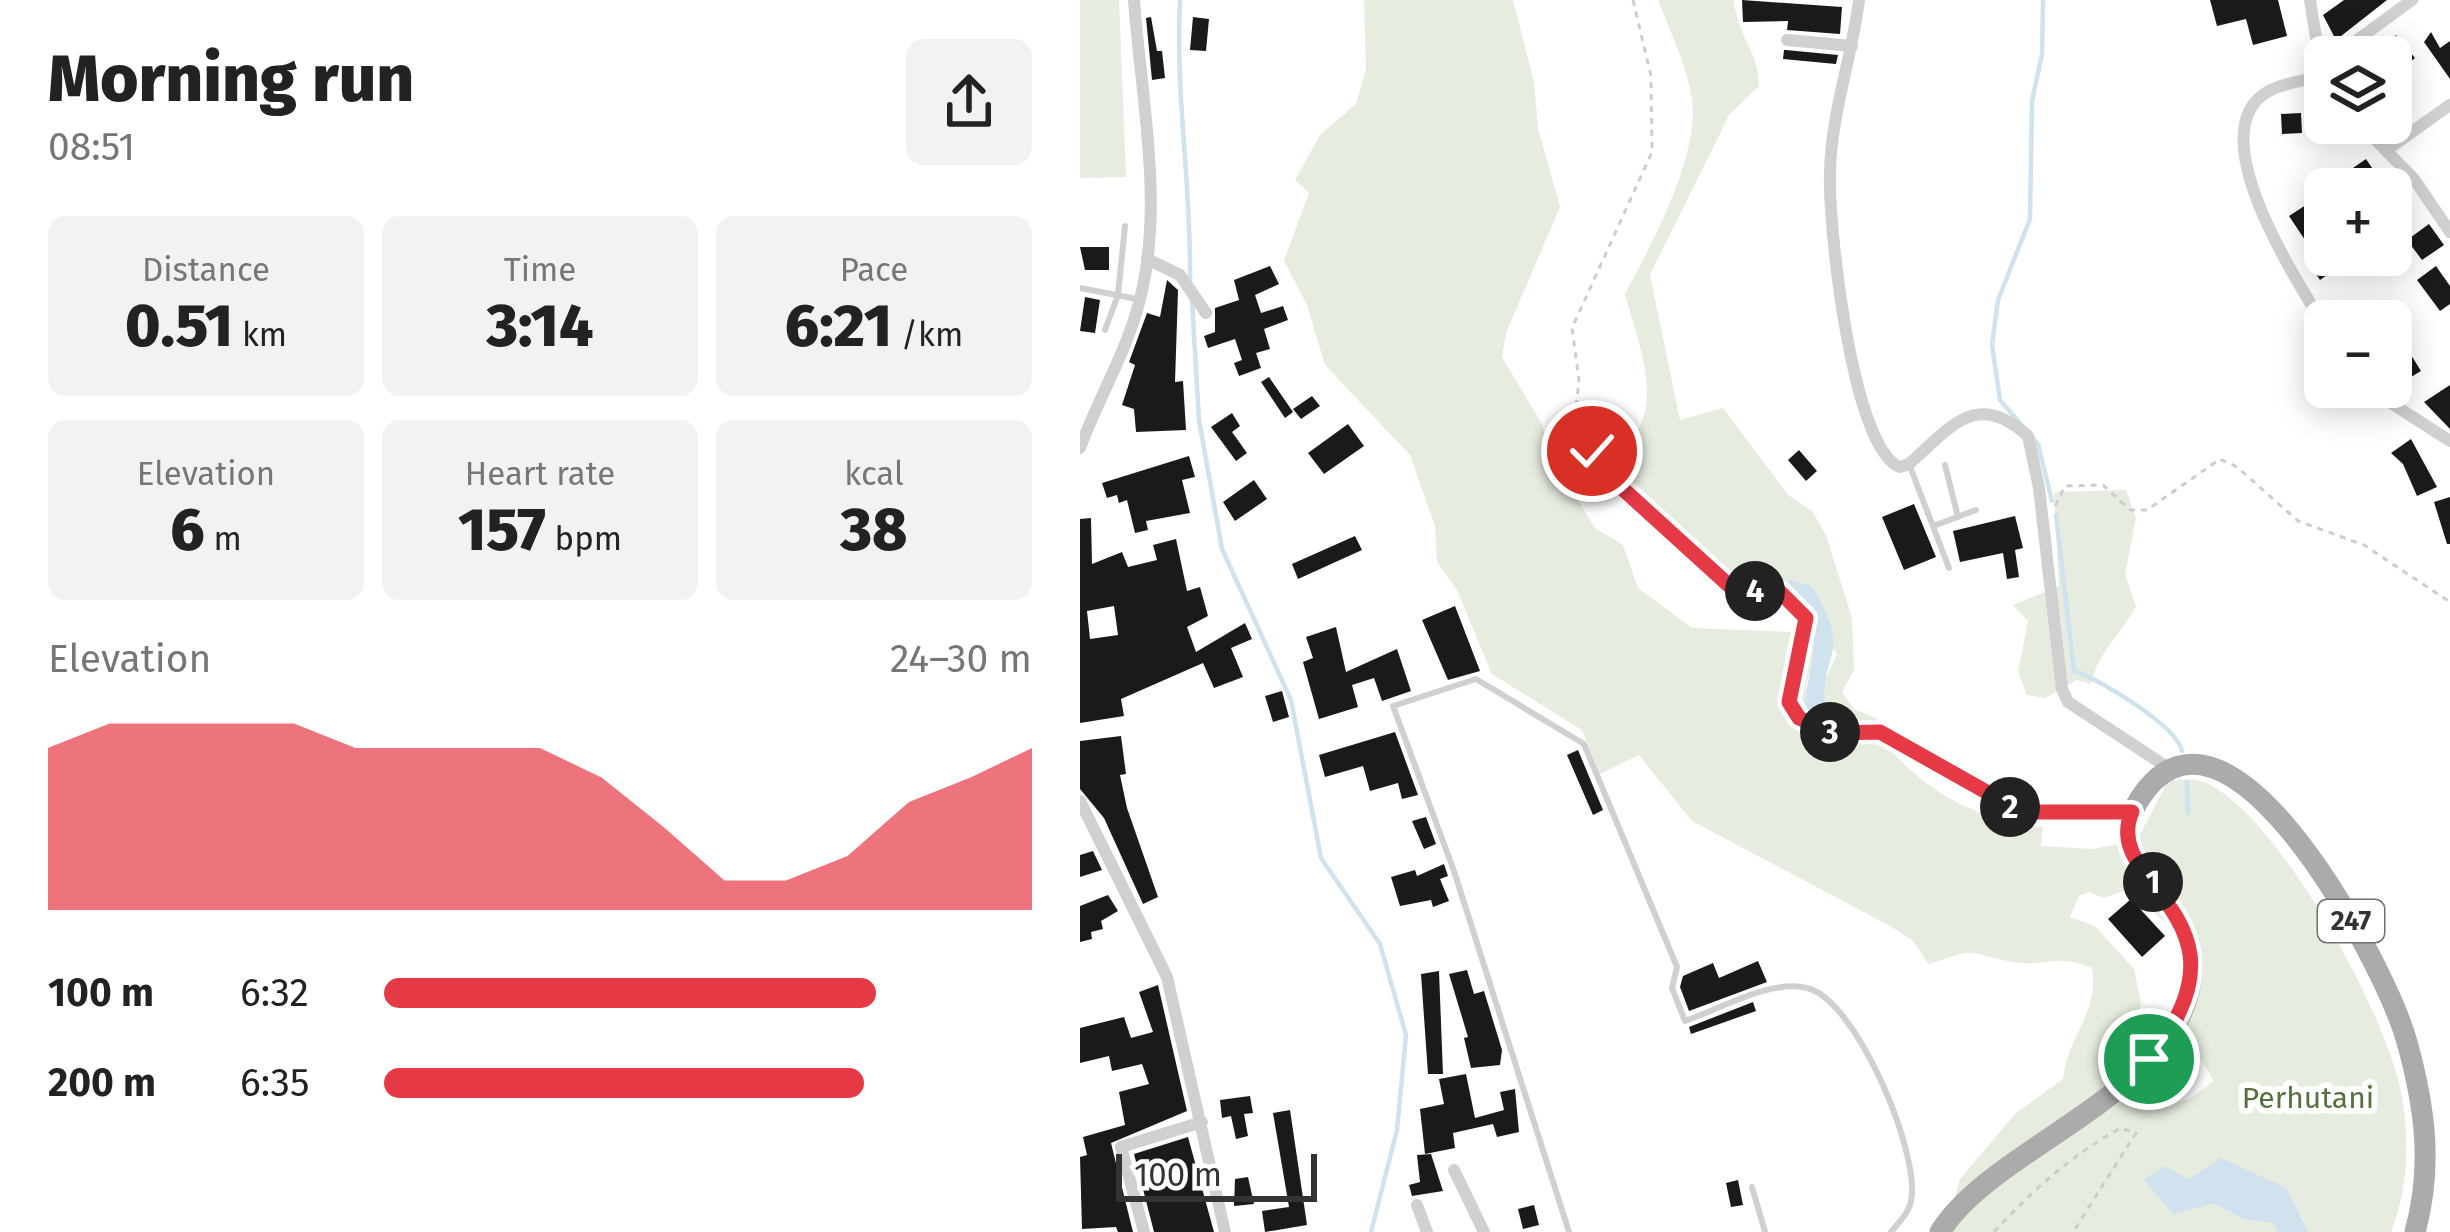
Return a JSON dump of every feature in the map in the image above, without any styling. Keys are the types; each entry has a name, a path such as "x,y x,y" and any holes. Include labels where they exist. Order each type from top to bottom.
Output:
{"main road":[{"name":"247","path":"2167,767 2202,766 2272,805 2343,905 2393,1004 2421,1102 2426,1188 2415,1232"},
{"path":"1940,1232 1972,1196 2129,1078 2176,1022 2192,984 2191,942 2171,902 2138,865 2129,818 2167,767"}],"street":[{"path":"1080,448 1140,299 1148,259 1146,142 1134,0"},
{"path":"1858,0 1829,170 1838,277 1863,412 1886,461 1900,467 1965,416 1997,413 2028,436 2034,448 2062,689 2068,702 2167,767"},
{"path":"2310,0 2315,36"},
{"path":"2363,36 2412,0"},
{"path":"1787,40 1852,46"},
{"path":"2304,77 2264,93 2248,112 2246,128 2260,216 2309,300"},
{"path":"2389,149 2450,105"},
{"path":"2383,144 2450,232"},
{"path":"1148,259 1180,275 1205,313"},
{"path":"2399,408 2450,441"},
{"path":"1080,801 1160,957 1226,1232"},
{"path":"1144,1232 1121,1147 1202,1122"},
{"path":"1454,1169 1484,1232"},
{"path":"1417,1205 1427,1232"}],"lane":[{"path":"1105,330 1118,295 1125,226"},
{"path":"1080,287 1140,299"},
{"path":"1909,464 1936,525 1948,568"},
{"path":"1945,465 1958,517"},
{"path":"1936,525 1976,510"},
{"path":"1570,1232 1454,872 1393,706 1476,679 1584,744 1677,968 1672,988 1685,1022 1787,985 1824,993 1841,1007 1897,1123 1912,1176 1911,1203 1891,1232"},
{"path":"1752,1187 1765,1232"}],"path":[{"path":"1633,0 1651,76 1652,152 1571,328 1580,427 1587,440 1624,490 1734,590 1780,592 1806,618 1789,702 1799,718 1833,733 1880,732 2022,812 2129,818"},
{"path":"2042,530 2065,485 2103,485 2130,510 2147,510 2220,459 2237,467 2298,521 2364,545 2450,602"},
{"path":"1994,1232 2039,1184 2089,1145 2121,1128 2136,1132 2073,1232"}],"green space":[{"path":"1080,0 1119,0 1126,177 1080,178"},
{"name":"Perhutani","path":"1364,0 1513,0 1534,82 1538,128 1560,207 1506,333 1502,357 1542,424 1552,468 1595,528 1623,545 1638,588 1692,628 1790,632 1814,627 1817,643 1805,689 1822,687 1837,654 1789,580 1783,589 1732,592 1622,491 1589,442 1598,433 1617,452 1643,419 1646,378 1625,294 1672,199 1693,121 1690,87 1658,0 1734,0 1759,86 1729,115 1650,275 1680,420 1723,408 1788,495 1812,511 1826,535 1852,618 1854,670 1842,692 1854,709 1878,719 1871,724 1886,745 1923,781 1968,808 2043,827 2041,846 2094,849 2137,840 2168,781 2182,780 2204,782 2233,801 2263,832 2323,917 2390,1053 2400,1087 2406,1142 2401,1197 2391,1232 2309,1232 2301,1215 2213,1203 2245,1220 2275,1223 2277,1232 1945,1232 1960,1179 2016,1113 2063,1079 2091,998 2092,968 2068,961 2014,962 1973,953 1929,964 1912,940 1890,926 1692,821 1639,755 1600,774 1582,730 1492,674 1457,590 1437,562 1435,526 1410,455 1325,365 1307,305 1284,261 1309,193 1295,180 1320,135 1356,104 1366,69","holes":["2131,888 2178,936 2189,1011 2185,1033 2214,1081 2189,1099 2165,1107 2142,1097 2128,1064 2141,1004 2134,969 2095,926 2070,917 2079,896 2089,892 2104,898"]},
{"path":"2126,490 2136,518 2125,575 2136,606 2099,662 2091,684 2077,680 2045,698 2027,695 2018,672 2028,621 2013,605 2059,586 2054,492"}],"water":[{"path":"1789,579 1812,587 1831,628 1825,711 1804,713 1813,632 1799,604 1783,589"},
{"path":"2221,1158 2286,1188 2309,1232 2277,1232 2275,1223 2245,1220 2213,1203 2174,1214 2143,1180 2164,1166 2189,1179"}],"building":[{"path":"1742,0 1842,7 1840,34 1787,30 1788,21 1743,22"},
{"path":"2210,0 2278,0 2287,36 2253,45 2246,19 2217,26"},
{"path":"2344,0 2387,0 2341,36 2334,36 2323,15"},
{"path":"1151,17 1165,78 1152,80 1146,18"},
{"path":"1193,17 1209,19 1206,51 1190,50"},
{"path":"2431,32 2440,48 2450,41 2450,79 2424,42"},
{"path":"1784,50 1838,55 1836,64 1783,59"},
{"path":"2301,113 2302,133 2282,134 2281,114"},
{"path":"2304,206 2304,238 2289,216"},
{"path":"2429,224 2444,245 2422,260 2412,247 2412,236"},
{"path":"1080,247 1109,247 1109,270 1085,270"},
{"path":"1270,266 1279,284 1255,295 1261,313 1283,306 1288,320 1264,329 1270,349 1256,353 1261,368 1239,376 1234,363 1242,360 1235,339 1208,348 1204,336 1215,332 1215,308 1239,300 1234,280"},
{"path":"2436,266 2450,286 2450,304 2440,311 2417,280"},
{"path":"1167,280 1178,290 1175,382 1183,381 1186,430 1136,432 1134,409 1122,405 1135,365 1129,362 1147,313 1160,317"},
{"path":"1085,297 1100,300 1095,333 1080,331"},
{"path":"1269,377 1293,412 1285,418 1261,382"},
{"path":"2450,385 2450,429 2424,402"},
{"path":"1312,396 1320,406 1301,419 1293,409"},
{"path":"1232,413 1240,426 1232,432 1247,453 1236,461 1211,427"},
{"path":"1348,424 1364,446 1324,474 1308,453"},
{"path":"2411,439 2437,487 2417,496 2403,464 2391,453"},
{"path":"1799,450 1817,471 1806,481 1788,460"},
{"path":"1189,456 1195,477 1182,480 1190,513 1146,521 1148,530 1135,533 1127,500 1119,503 1117,495 1107,498 1102,483"},
{"path":"1254,480 1267,499 1235,521 1223,502"},
{"path":"2450,497 2450,544 2447,544 2434,502"},
{"path":"1914,504 1936,557 1904,570 1882,517"},
{"path":"2015,516 2023,548 2015,550 2019,577 2007,579 2003,553 1960,562 1953,531"},
{"path":"1091,518 1092,564 1122,552 1128,567 1157,560 1153,545 1176,539 1187,591 1200,587 1208,616 1187,627 1196,652 1245,623 1252,639 1231,648 1243,677 1214,688 1203,663 1121,699 1124,716 1080,723 1080,519","holes":["1114,606 1118,635 1090,639 1087,611"]},
{"path":"1355,536 1362,550 1298,579 1292,564"},
{"path":"1455,606 1480,671 1448,680 1422,620"},
{"path":"1336,627 1346,672 1397,649 1411,691 1382,701 1374,678 1352,685 1358,707 1319,719 1303,662 1313,658 1306,637"},
{"path":"1282,691 1289,717 1273,722 1265,696"},
{"path":"1395,732 1418,795 1402,799 1398,783 1370,791 1363,766 1325,777 1319,755"},
{"path":"1121,736 1126,774 1120,775 1127,808 1158,897 1143,904 1104,818 1080,789 1080,741"},
{"path":"1578,750 1603,810 1593,815 1567,755"},
{"path":"1426,817 1436,844 1424,849 1412,821"},
{"path":"1093,851 1102,870 1080,877 1080,855"},
{"path":"1444,864 1448,876 1440,879 1449,901 1433,907 1431,900 1400,906 1391,877 1415,870 1417,876"},
{"path":"1108,895 1118,911 1101,921 1103,929 1091,932 1092,939 1080,942 1080,906"},
{"path":"2131,899 2165,936 2142,957 2108,919"},
{"path":"1758,961 1767,982 1689,1011 1680,987 1683,976 1713,963 1719,978"},
{"path":"1467,970 1474,994 1484,991 1502,1050 1500,1065 1471,1068 1464,1038 1468,1037 1449,974"},
{"path":"1439,971 1443,1074 1428,1074 1421,974"},
{"path":"1158,985 1187,1111 1111,1143 1133,1232 1118,1232 1116,1227 1082,1229 1080,1157 1087,1155 1083,1137 1125,1125 1119,1092 1149,1084 1142,1064 1112,1071 1109,1056 1080,1063 1080,1028 1124,1017 1131,1038 1153,1032 1139,992"},
{"path":"1753,1002 1756,1011 1691,1034 1689,1027"},
{"path":"1466,1074 1475,1118 1504,1110 1500,1092 1515,1089 1519,1132 1497,1137 1493,1124 1453,1133 1455,1148 1425,1154 1420,1109 1444,1104 1439,1079"},
{"path":"1250,1096 1253,1113 1244,1114 1248,1136 1236,1139 1231,1116 1222,1118 1220,1100"},
{"path":"1290,1110 1307,1225 1265,1232 1262,1211 1289,1207 1273,1113"},
{"path":"1188,1137 1214,1232 1154,1232 1134,1154"},
{"path":"1431,1154 1443,1191 1412,1196 1409,1185 1420,1182 1417,1155"},
{"path":"1248,1177 1254,1204 1234,1206 1235,1179"},
{"path":"1738,1180 1743,1205 1731,1207 1726,1183"},
{"path":"1534,1205 1539,1225 1523,1229 1518,1209"}],"waterway":[{"path":"1180,0 1190,284"},
{"path":"2043,0 2042,54 2032,101 2030,219 1998,300 1992,345 2000,400 2038,444 2052,501"},
{"path":"1192,301 1199,420 1222,549 1291,700 1321,858 1380,944 1406,1035 1397,1130 1371,1232"},
{"path":"2056,515 2074,671 2152,717 2182,751"},
{"path":"2187,782 2188,813"}],"route":[{"path":"1592,451 1624,490 1734,590 1780,592 1806,618 1789,702 1799,718 1833,733 1880,732 1995,801 2022,812 2132,812 2127,832 2138,865 2171,902 2191,942 2192,984 2186,1003 2149,1059"}]}
